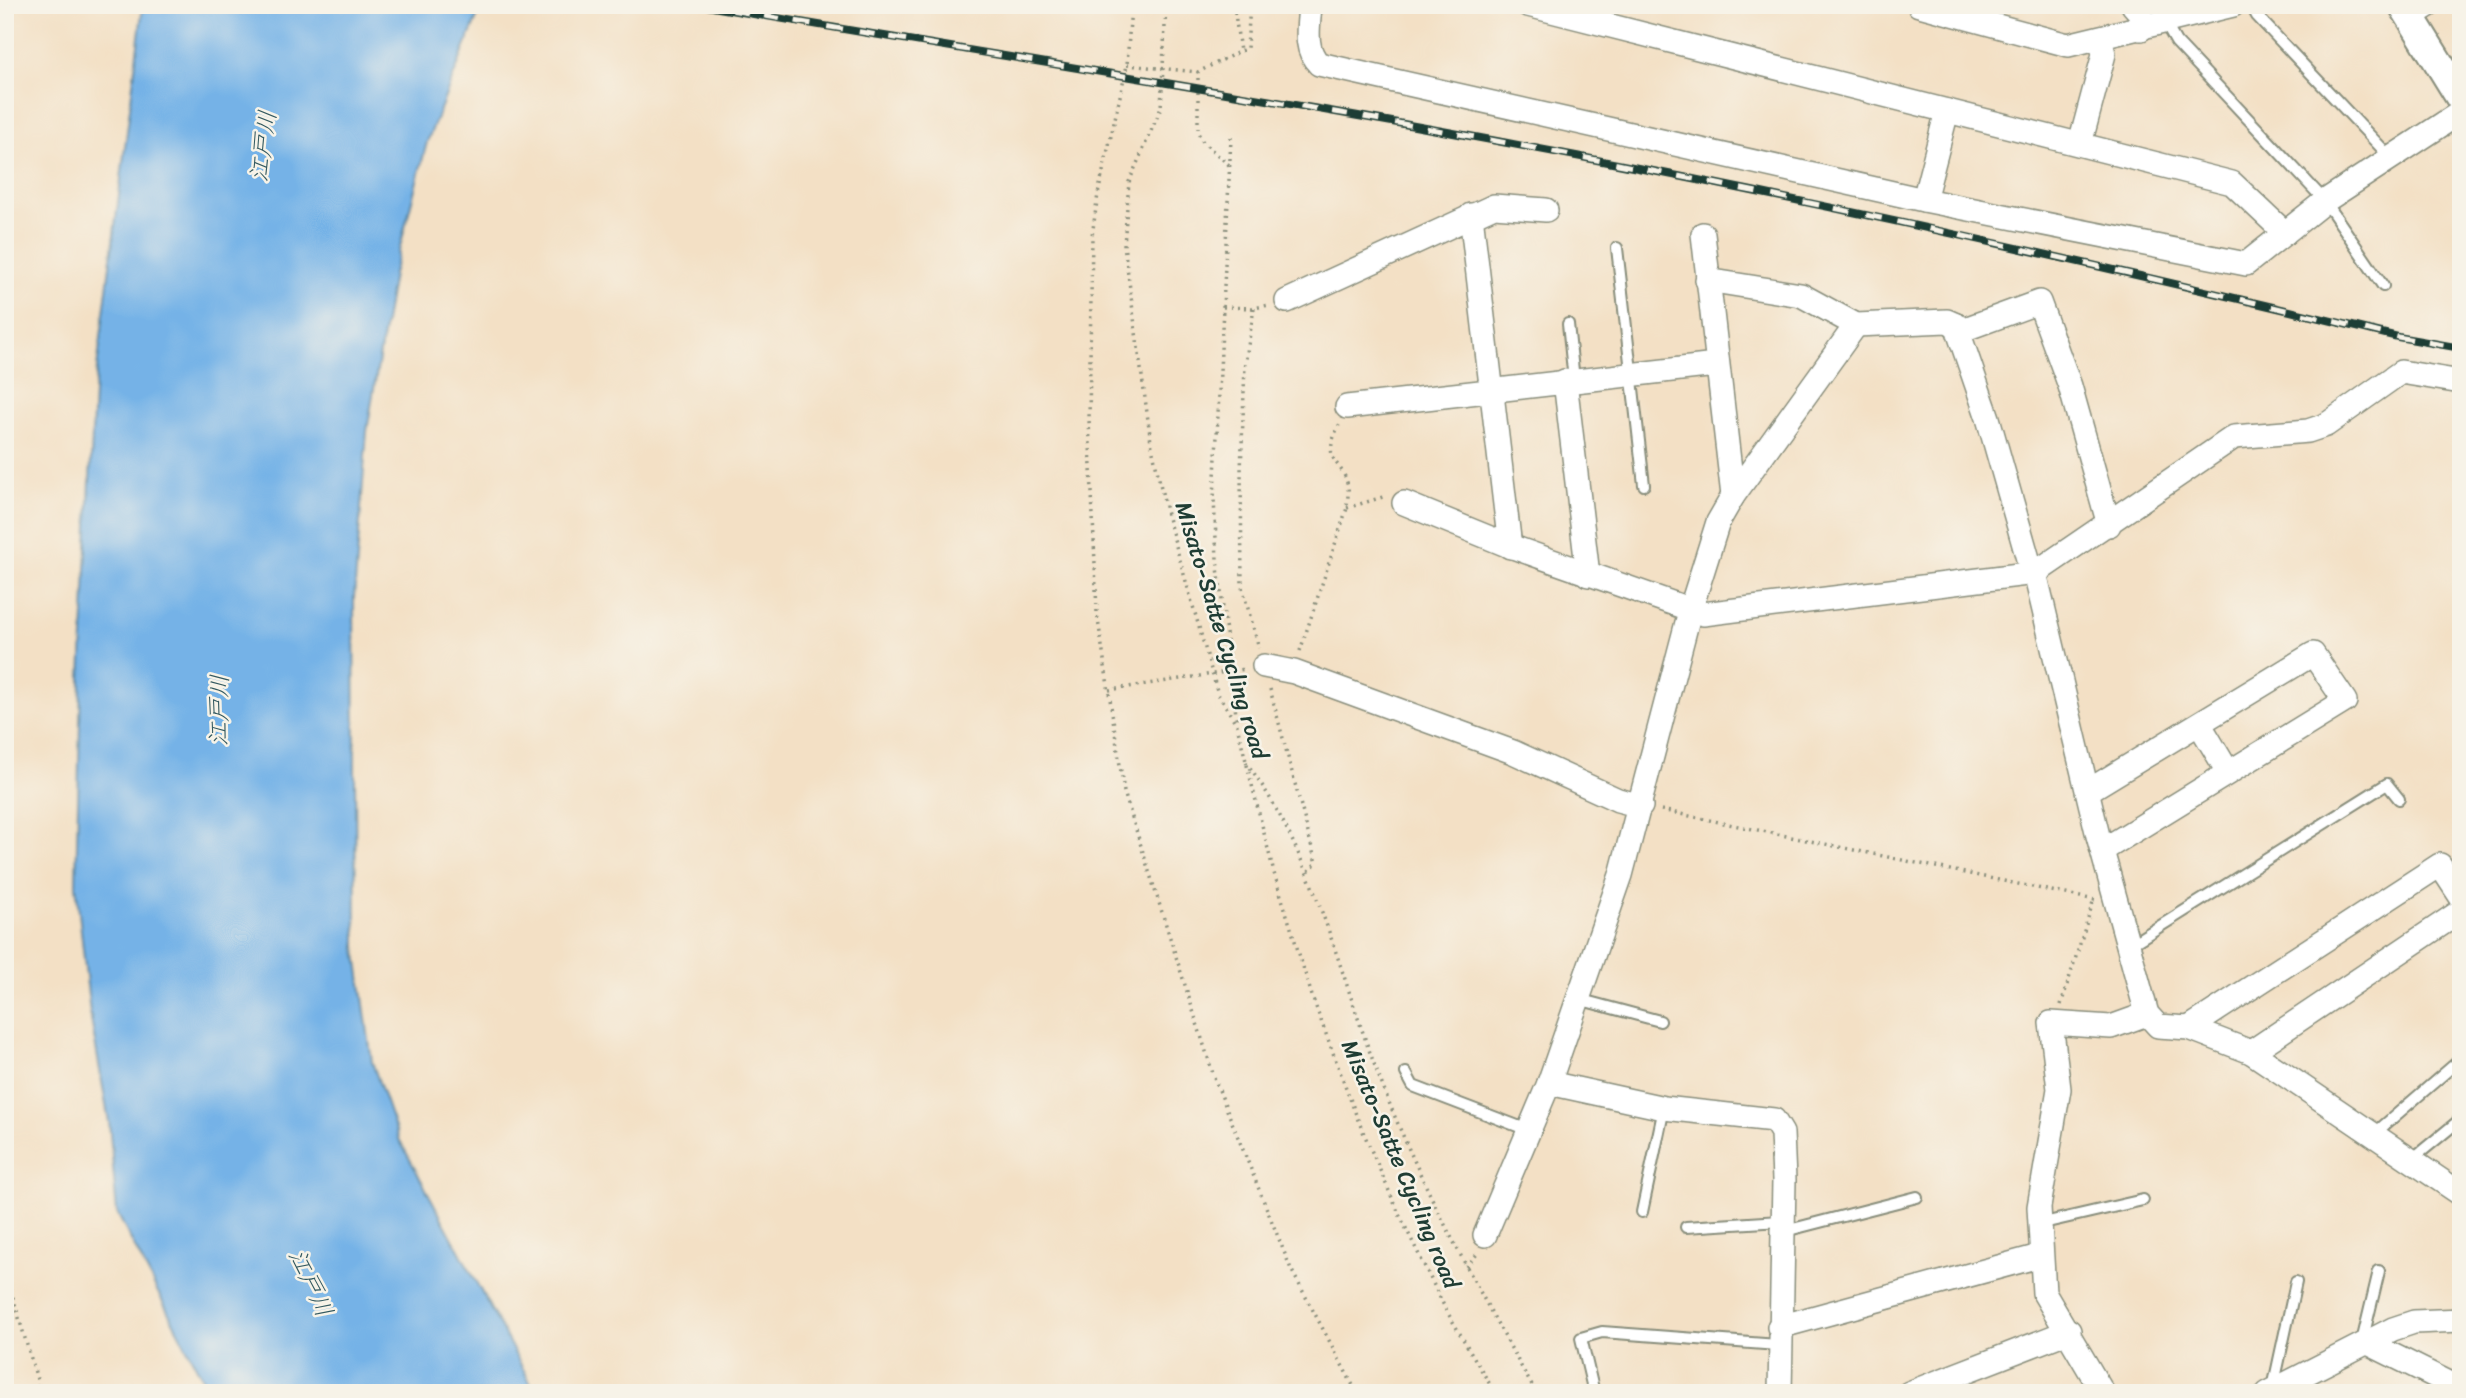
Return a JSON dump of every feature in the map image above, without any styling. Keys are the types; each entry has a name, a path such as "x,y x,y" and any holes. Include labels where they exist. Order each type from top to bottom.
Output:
{"street":[{"path":"1310,5 1308,47 1310,56 1319,64 1924,200 2246,264 2325,201 2461,112"},
{"path":"1528,5 2232,183 2285,233"},
{"path":"1919,5 1969,12 2068,45 2233,5"},
{"path":"2133,5 2141,14 2141,29"},
{"path":"2414,9 2461,99"},
{"path":"2080,144 2104,54 2100,38"},
{"path":"1924,200 1947,111"},
{"path":"1287,301 1494,206 1546,210"},
{"path":"1471,215 1510,547"},
{"path":"1703,234 1733,496"},
{"path":"1707,280 1801,295 1856,325 1947,321 1965,329 2039,302 2070,386 2109,525"},
{"path":"1485,1235 1549,1083 1622,875 1690,611 1718,522 1733,496 1856,325"},
{"path":"1956,325 1988,418 2034,573 2147,1014 2158,1026 2189,1028 2251,1052 2461,1194"},
{"path":"1347,407 1716,365"},
{"path":"1404,503 1510,547 1703,614 2034,573 2109,525 2234,437 2308,431 2326,425 2401,372 2461,382"},
{"path":"1569,380 1588,575"},
{"path":"2088,791 2313,654 2345,701 2103,850"},
{"path":"1264,666 1294,672 1513,752 1618,800 1641,806"},
{"path":"2200,725 2228,772"},
{"path":"2189,1028 2440,865 2461,897"},
{"path":"2251,1052 2461,911"},
{"path":"2103,1393 2044,1293 2039,1256 2042,1179 2059,1089 2051,1023 2111,1027 2147,1014"},
{"path":"1549,1083 1664,1108 1774,1120 1782,1133 1780,1393"},
{"path":"1779,1336 2039,1256"},
{"path":"2270,1392 2414,1322 2461,1320"},
{"path":"1909,1393 2068,1331"},
{"path":"2365,1344 2461,1389"}],"lane":[{"path":"2251,5 2257,16 2391,158"},
{"path":"2165,23 2176,42 2325,201 2383,286"},
{"path":"1617,248 1644,485"},
{"path":"1568,324 1569,380"},
{"path":"2130,945 2387,783 2399,799"},
{"path":"1578,999 1660,1021"},
{"path":"2374,1134 2461,1059"},
{"path":"1406,1073 1413,1086 1528,1130"},
{"path":"1642,1212 1664,1108"},
{"path":"2411,1160 2461,1119"},
{"path":"1686,1227 1781,1226 1917,1197"},
{"path":"2039,1224 2143,1200"},
{"path":"2365,1344 2379,1271"},
{"path":"2270,1392 2296,1282"},
{"path":"1594,1393 1581,1338 1602,1332 1779,1336"}],"path":[{"path":"1131,5 1127,65 1098,194 1092,236 1089,420 1097,614 1124,792 1216,1080 1291,1269 1357,1393"},
{"name":"Misato-Satte Cycling road","path":"1166,5 1161,108 1129,182 1125,259 1151,442 1166,511 1218,694 1237,725 1274,873 1313,999 1358,1120 1400,1216 1446,1310 1494,1393"},
{"path":"1234,5 1240,52"},
{"path":"1127,65 1198,72 1240,52 1247,48 1250,5"},
{"path":"1198,72 1198,133 1203,142 1229,165"},
{"path":"1231,137 1214,499 1228,672 1237,725"},
{"path":"1223,307 1254,309 1245,365 1241,471 1242,587 1316,863 1306,874"},
{"path":"1294,672 1347,508 1349,488 1343,474 1333,464 1331,440 1347,407"},
{"path":"1347,508 1383,496 1394,496 1404,503"},
{"path":"1108,691 1239,670"},
{"path":"1244,760 1266,789 1306,874 1378,1074 1415,1166 1466,1267 1536,1393"},
{"path":"1641,806 2119,905"},
{"path":"2056,1024 2093,900"},
{"path":"5,1270 41,1393"}],"water":[{"name":"江戸川","path":"143,5 482,5 427,142 393,274 367,431 354,598 356,947 372,1062 399,1139 536,1393 210,1393 117,1213 109,1122 90,1013 76,885 81,680 94,392"}],"railway":[{"path":"701,5 1526,146 1927,228 2398,337 2461,348"}]}
